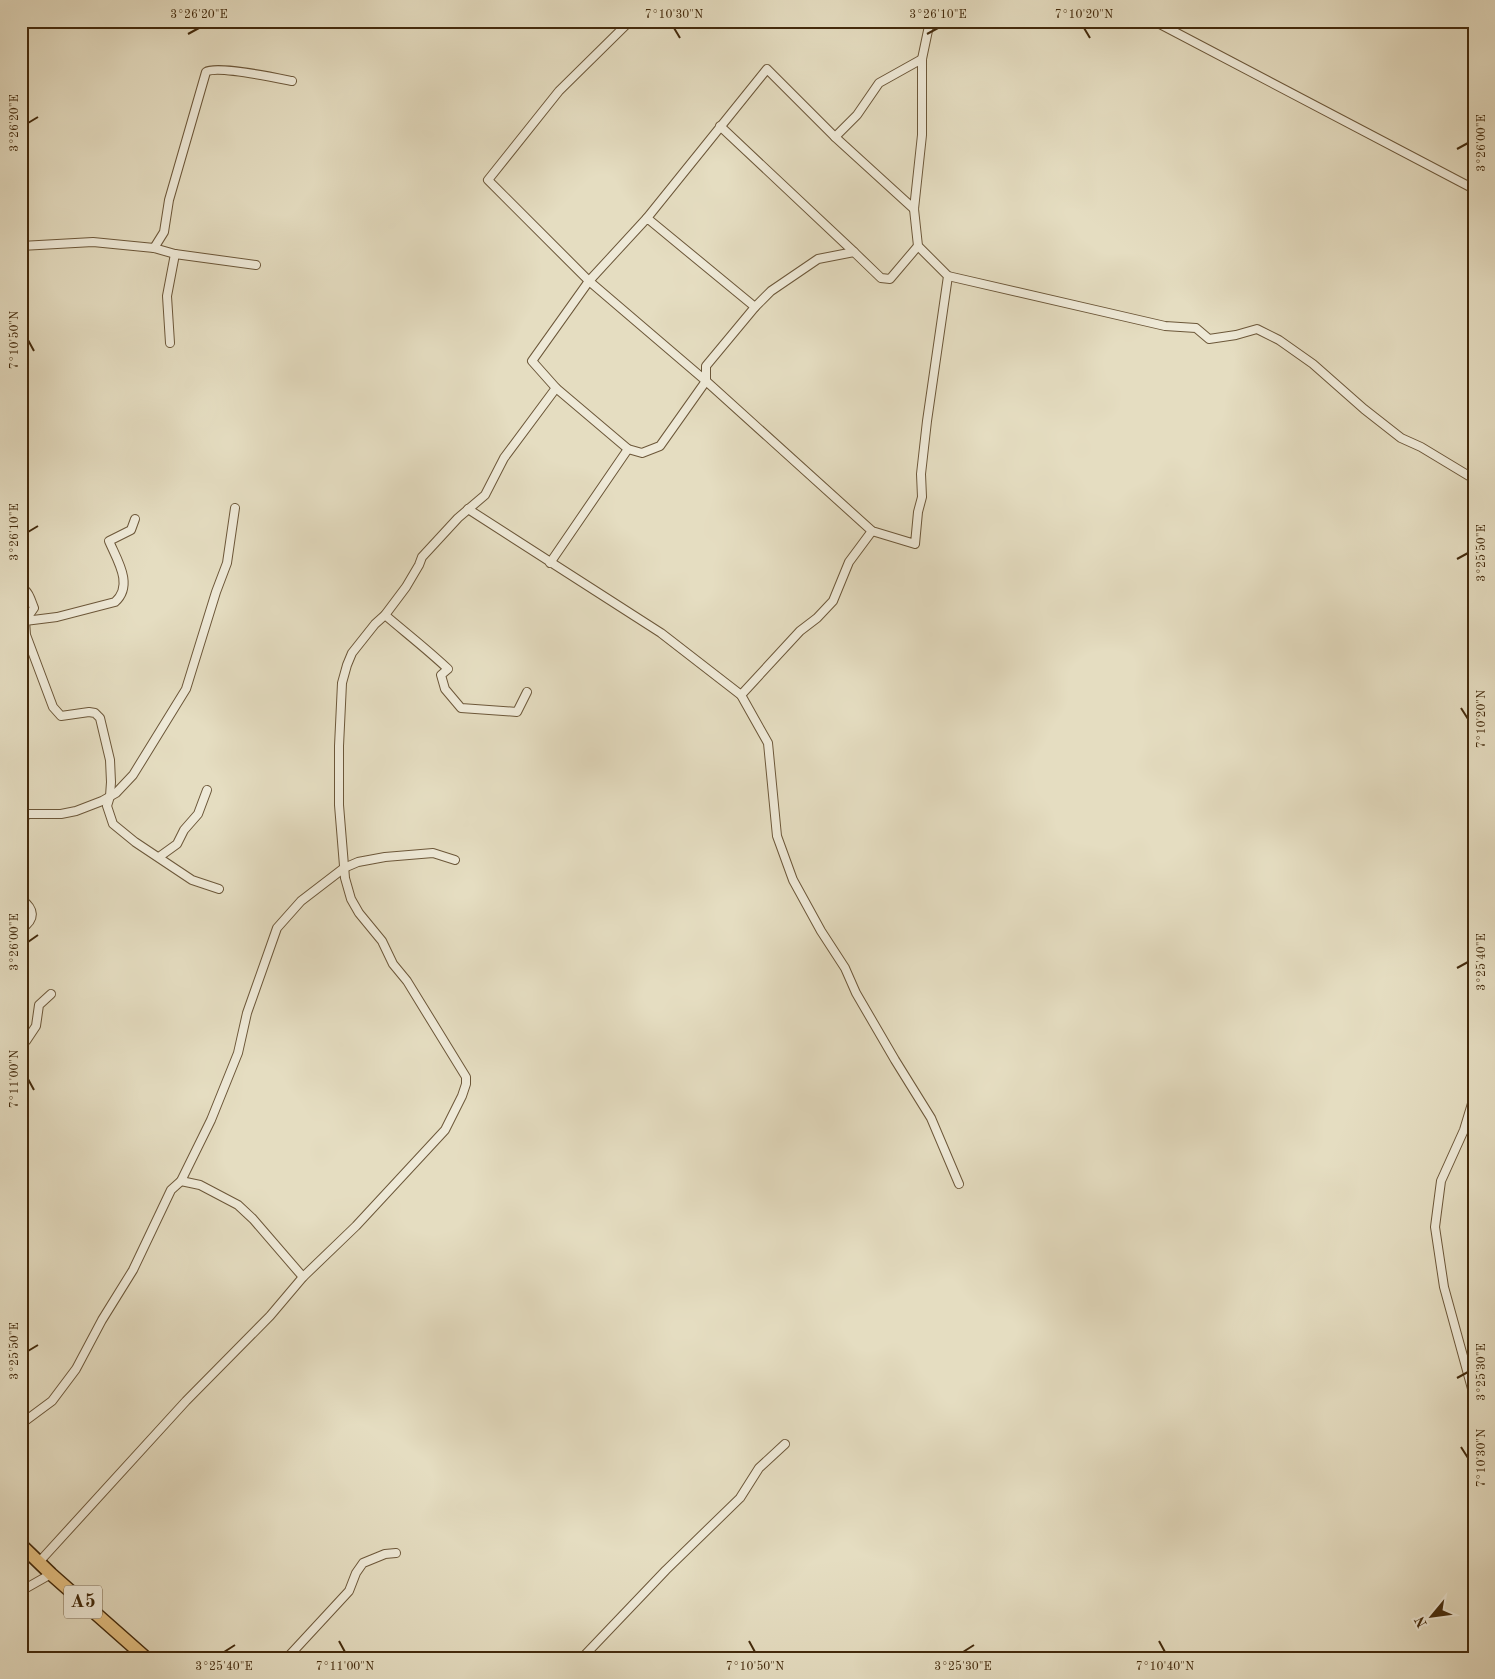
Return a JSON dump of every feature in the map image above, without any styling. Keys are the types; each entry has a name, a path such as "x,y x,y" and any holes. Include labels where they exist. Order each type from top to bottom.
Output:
{"highway":[{"name":"A5","path":"21,1544 51,1574 146,1658"}],"street":[{"path":"630,21 559,91 488,180 589,281 706,381 872,531 915,544 918,512 922,497 922,474 927,421 948,276"},
{"path":"930,21 922,59 922,135 914,209 918,246 948,276 1165,326 1196,328 1209,339 1236,335 1257,329 1279,340 1313,364 1364,409 1401,438 1421,447 1474,479"},
{"path":"1154,21 1474,189"},
{"path":"835,137 857,115 879,83 922,59"},
{"path":"154,248 164,232 169,200 206,72 212,69 243,72 292,81"},
{"path":"854,252 818,260 771,291 754,307 706,366 706,381 660,446 642,453 628,449 556,388 532,361 589,281 647,218 767,69 835,137 914,209"},
{"path":"720,126 881,278 890,279 918,246"},
{"path":"647,218 754,307"},
{"path":"21,246 93,242 154,248 175,254 256,265"},
{"path":"170,343 167,296 175,254"},
{"path":"40,1561 186,1401 270,1316 303,1277 356,1226 445,1130 455,1112 466,1084 466,1077 407,981 393,964 382,940 359,913 351,899 344,868 339,805 338,766 342,683 346,664 352,653 406,587 422,557 485,495 504,458 556,388"},
{"path":"550,563 628,449"},
{"path":"21,823 27,814 61,814 76,811 116,793 133,776 186,690 216,592 227,563 235,508"},
{"path":"468,510 661,634 742,695 768,743 777,836 793,880 845,968 856,994 931,1118 959,1184"},
{"path":"25,622 108,606 116,602 123,591 124,577 108,541 131,530 135,520"},
{"path":"742,695 800,631 817,618 834,600 849,562 872,531"},
{"path":"21,587 25,589 34,608 25,622 26,635 53,707 61,716 89,712 95,713 100,718 110,760 110,796 106,806 113,824 135,842 192,880 219,889"},
{"path":"385,615 423,648 432,653 448,669 441,674 445,689 461,708 517,712 527,692"},
{"path":"158,856 177,844 184,830 198,814 207,790"},
{"path":"21,1424 52,1401 76,1369 102,1320 133,1270 171,1190 181,1180 211,1120 238,1053 246,1013 277,928 301,901 344,868 372,859 404,855 433,853 455,860"},
{"path":"21,899 32,910 32,916 30,921 21,929"},
{"path":"21,1044 36,1026 39,1005 51,994"},
{"path":"1474,1097 1464,1130 1442,1181 1435,1227 1444,1287 1474,1396"},
{"path":"181,1180 200,1185 238,1205 253,1219 303,1277"},
{"path":"582,1658 666,1570 740,1498 759,1468 785,1444"},
{"path":"287,1658 349,1591 356,1572 363,1563 385,1554 396,1553"},
{"path":"21,1591 51,1574"}]}
